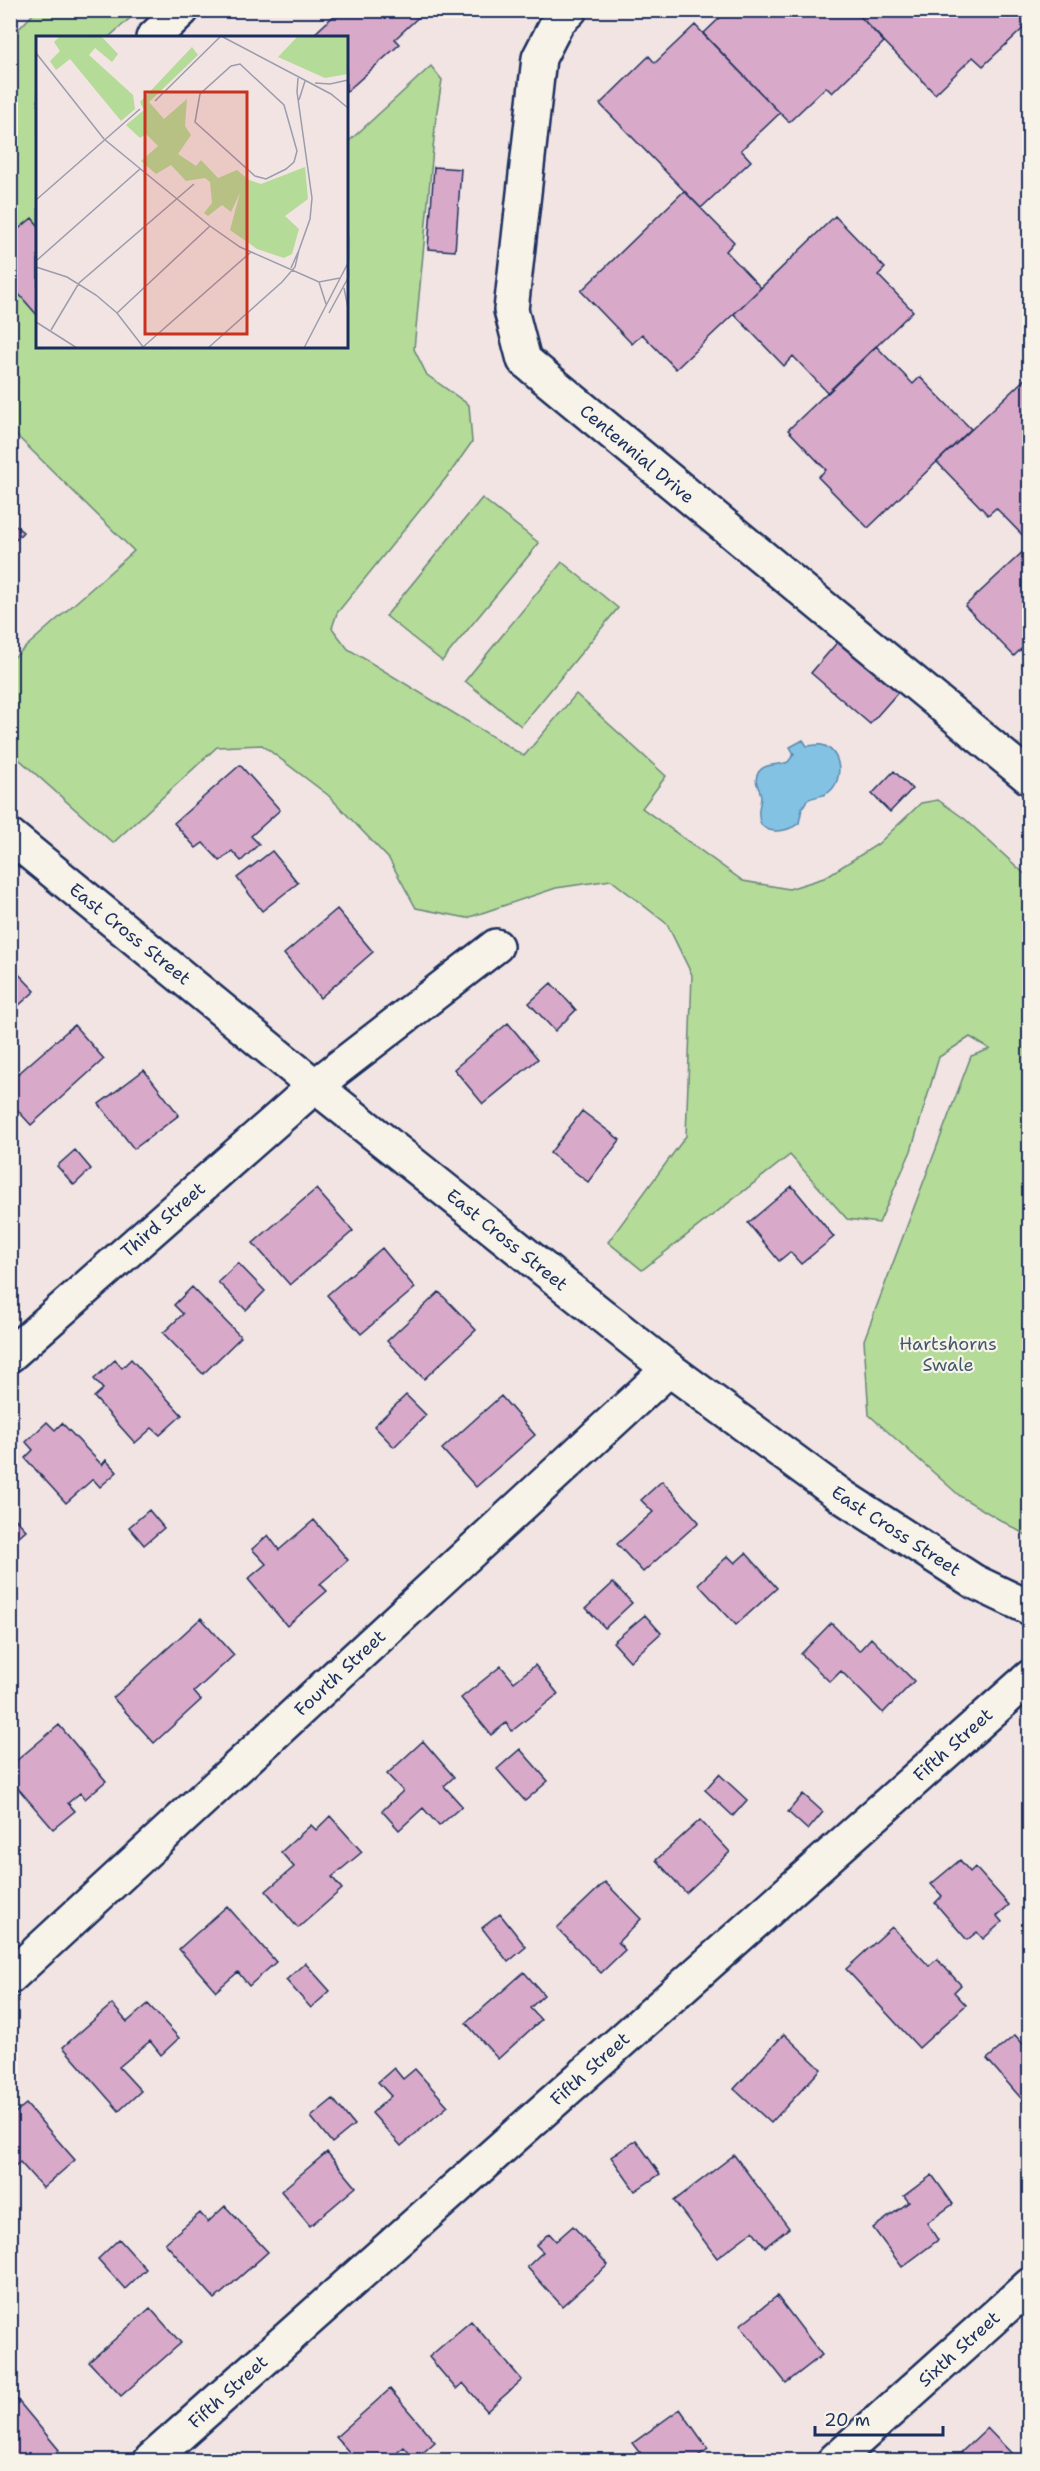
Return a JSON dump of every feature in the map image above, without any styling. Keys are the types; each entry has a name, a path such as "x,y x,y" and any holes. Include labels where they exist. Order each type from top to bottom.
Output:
{"street":[{"path":"155,36 182,10"},
{"name":"Centennial Drive","path":"570,10 558,21 539,58 512,310 524,360 1029,778"},
{"name":"East Cross Street","path":"10,836 315,1086 669,1369 843,1497 975,1582 1029,1608"},
{"name":"Third Street","path":"10,1355 315,1086 496,946"},
{"name":"Fourth Street","path":"10,1977 669,1369"},
{"name":"Fifth Street","path":"151,2460 1029,1677"},
{"name":"Sixth Street","path":"835,2460 1029,2285"}],"green space":[{"name":"Hartshorns Swale","path":"36,11 138,11 110,36 36,36 36,348 348,348 348,142 431,66 442,80 436,117 414,349 427,375 469,405 472,442 450,473 337,613 332,628 348,649 524,756 576,694 666,776 642,808 743,881 789,889 824,878 878,844 921,803 938,800 965,819 1029,878 1029,1537 961,1497 869,1415 864,1340 971,1056 990,1049 970,1037 939,1057 911,1151 879,1223 847,1219 790,1155 642,1270 608,1242 686,1136 692,975 667,924 611,880 556,888 467,918 416,908 389,859 328,795 262,745 217,747 113,843 11,752 11,660 134,551 11,430 11,37"},
{"path":"482,498 539,543 442,661 386,616"},
{"path":"562,562 618,608 521,726 465,681"}],"water":[{"path":"803,740 807,746 822,745 834,753 839,766 837,780 827,794 807,800 802,808 799,823 782,831 769,830 760,822 761,796 756,782 758,773 764,767 788,762 794,754 790,747"}],"building":[{"path":"340,10 426,10 395,39 400,44 348,90 348,36 312,36"},
{"path":"728,10 854,10 884,42 832,93 826,87 789,122 703,34"},
{"path":"854,10 1025,10 1030,15 1030,22 983,66 973,57 935,94"},
{"path":"695,25 780,113 741,150 751,161 701,208 600,104 649,56 655,63"},
{"path":"434,167 461,169 455,251 428,249"},
{"path":"684,191 734,242 726,251 761,288 676,369 642,334 632,344 581,291"},
{"path":"835,216 885,268 878,275 913,311 828,393 793,356 784,366 734,314"},
{"path":"32,218 36,223 36,314 10,284 10,236"},
{"path":"876,346 913,384 920,377 971,429 868,528 818,477 826,470 788,430"},
{"path":"1030,374 1030,543 996,508 988,515 937,462"},
{"path":"10,521 23,532 10,546"},
{"path":"1030,545 1030,658 1021,649 1014,656 965,606"},
{"path":"840,639 900,690 870,724 811,673"},
{"path":"240,765 280,810 251,836 259,844 241,861 232,851 220,861 203,843 196,848 174,823"},
{"path":"894,771 912,789 890,812 872,794"},
{"path":"272,851 298,883 262,911 237,878"},
{"path":"337,909 373,952 320,998 284,954"},
{"path":"10,965 35,991 10,1013"},
{"path":"551,983 576,1010 555,1031 529,1003"},
{"path":"508,1023 538,1059 483,1104 454,1069"},
{"path":"74,1025 104,1059 31,1125 10,1102 10,1081"},
{"path":"144,1070 179,1115 134,1149 99,1104"},
{"path":"582,1111 620,1140 588,1182 550,1153"},
{"path":"75,1150 91,1169 74,1185 57,1166"},
{"path":"792,1186 834,1237 801,1264 790,1252 779,1261 748,1223"},
{"path":"316,1189 353,1231 290,1285 253,1243"},
{"path":"382,1248 415,1288 361,1334 327,1295"},
{"path":"238,1263 265,1291 246,1310 218,1282"},
{"path":"192,1287 241,1337 203,1374 163,1333 183,1314 174,1305"},
{"path":"439,1292 476,1330 424,1379 387,1341"},
{"path":"131,1359 182,1415 160,1435 152,1428 135,1443 94,1397 103,1389 94,1379 115,1360 122,1368"},
{"path":"406,1395 426,1415 394,1447 374,1426"},
{"path":"501,1396 535,1435 476,1487 442,1449"},
{"path":"47,1422 55,1430 62,1423 102,1465 106,1460 117,1472 100,1487 93,1479 66,1503 25,1458 33,1450 26,1442"},
{"path":"662,1481 699,1522 643,1572 617,1544 653,1512 641,1500"},
{"path":"149,1510 164,1528 144,1545 129,1527"},
{"path":"10,1513 26,1530 10,1544"},
{"path":"314,1520 348,1560 320,1584 327,1591 287,1626 248,1579 266,1564 252,1549 268,1535 279,1550"},
{"path":"746,1553 777,1588 736,1625 698,1584 728,1556 735,1563"},
{"path":"613,1583 632,1603 605,1628 586,1608"},
{"path":"645,1615 661,1633 630,1661 613,1642"},
{"path":"201,1618 234,1655 194,1692 201,1700 154,1743 113,1698"},
{"path":"831,1623 859,1651 871,1638 914,1681 883,1713 841,1671 830,1682 801,1654"},
{"path":"535,1665 558,1694 512,1731 506,1723 491,1735 461,1698 501,1666 514,1682"},
{"path":"59,1725 106,1781 85,1799 80,1793 68,1803 75,1811 53,1829 10,1779 10,1766"},
{"path":"423,1741 454,1777 444,1786 462,1806 439,1826 423,1808 399,1830 382,1811 403,1791 387,1774"},
{"path":"520,1749 548,1781 525,1801 497,1769"},
{"path":"719,1774 747,1800 733,1816 705,1790"},
{"path":"803,1794 823,1812 808,1830 788,1812"},
{"path":"330,1816 362,1852 332,1877 342,1889 298,1928 266,1891 294,1867 281,1852 311,1825 316,1830"},
{"path":"700,1820 730,1852 686,1893 656,1860"},
{"path":"960,1860 970,1872 975,1867 1009,1905 997,1916 1002,1922 983,1939 977,1932 967,1940 935,1903 942,1896 931,1884"},
{"path":"605,1882 641,1919 618,1942 625,1950 601,1973 557,1928"},
{"path":"227,1906 276,1962 249,1986 238,1972 216,1991 179,1949"},
{"path":"500,1914 526,1947 508,1962 482,1928"},
{"path":"892,1927 929,1966 937,1959 961,1985 954,1992 966,2005 919,2048 846,1969"},
{"path":"305,1963 330,1991 311,2008 286,1980"},
{"path":"524,1972 544,1995 530,2008 541,2020 498,2059 466,2023"},
{"path":"112,2004 127,2022 148,2004 179,2038 161,2055 150,2041 119,2067 141,2091 119,2111 63,2047"},
{"path":"784,2034 821,2069 771,2123 734,2089"},
{"path":"1015,2035 1030,2052 1030,2101 1026,2104 987,2059"},
{"path":"394,2068 403,2079 415,2069 448,2106 401,2146 372,2113 391,2096 378,2082"},
{"path":"333,2099 354,2125 332,2143 311,2117"},
{"path":"26,2104 75,2160 43,2188 20,2162 10,2170 10,2117"},
{"path":"636,2140 660,2174 635,2191 611,2157"},
{"path":"327,2152 356,2187 310,2226 281,2191"},
{"path":"734,2155 789,2228 765,2247 753,2231 717,2258 674,2201"},
{"path":"932,2175 953,2204 927,2223 938,2240 902,2267 873,2228 909,2202 904,2196"},
{"path":"225,2206 268,2252 215,2299 165,2243 200,2213 208,2222"},
{"path":"573,2226 608,2265 562,2306 527,2267 543,2252 536,2245 549,2233 556,2241"},
{"path":"119,2239 146,2269 125,2289 98,2259"},
{"path":"777,2296 822,2355 786,2383 740,2325"},
{"path":"150,2308 181,2343 121,2396 89,2362"},
{"path":"471,2321 522,2380 487,2411 463,2383 456,2389 429,2357"},
{"path":"390,2389 435,2442 415,2460 404,2447 388,2460 356,2460 336,2437"},
{"path":"10,2391 59,2450 46,2460 32,2460 28,2455 21,2460 10,2460"},
{"path":"680,2409 708,2449 692,2460 646,2460 633,2443"},
{"path":"987,2428 1018,2460 953,2460"}]}
